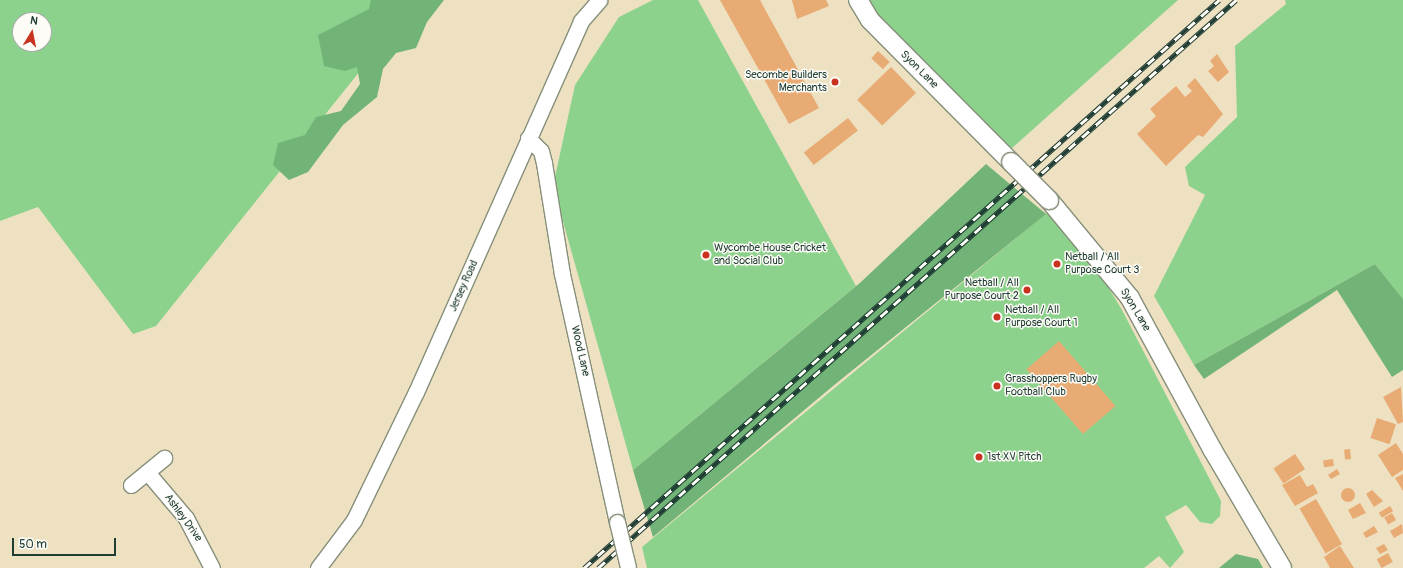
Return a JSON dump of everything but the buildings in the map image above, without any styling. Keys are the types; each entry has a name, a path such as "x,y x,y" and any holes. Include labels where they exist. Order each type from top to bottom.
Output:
{"main road":[{"name":"Syon Lane","path":"858,0 870,20 1049,200 1130,298 1212,449 1282,568"}],"street":[{"name":"Jersey Road","path":"318,568 354,520 416,392 581,21 599,0"},
{"name":"Wood Lane","path":"528,138 541,151 544,163 562,274 628,568"},
{"path":"131,485 164,458"},
{"name":"Ashley Drive","path":"147,472 186,518 212,568"}],"green space":[{"path":"0,0 389,0 404,16 156,326 133,334 38,207 0,221"},
{"path":"371,0 444,0 427,22 416,48 396,53 383,69 377,97 343,125 308,172 289,180 273,165 278,143 305,135 316,117 341,111 360,84 357,67 345,71 324,66 318,35 369,9"},
{"name":"Wycombe House Cricket and Social Club","path":"653,0 698,0 856,286 633,470 553,186 575,85 619,17"},
{"path":"865,0 1178,0 1011,149 884,24"},
{"path":"1285,0 1403,0 1403,299 1375,264 1194,365 1154,296 1205,195 1189,186 1185,167 1237,117 1235,46 1286,4"},
{"path":"986,164 1046,214 833,386 653,537 633,470 861,282"},
{"name":"Grasshoppers Rugby Football Club","path":"1049,211 1097,269 1122,310 1221,501 1220,516 1212,524 1200,522 1186,505 1165,517 1184,552 1170,568 1159,556 1144,568 647,568 642,547"},
{"path":"1375,264 1403,299 1403,370 1392,377 1337,290 1204,379 1194,365"},
{"path":"1236,554 1258,559 1263,568 1219,568"}],"railway":[{"path":"584,568 1219,0"},
{"path":"598,568 1236,0"}],"place":[{"name":"Secombe Builders Merchants","path":"835,82"},
{"name":"Wycombe House Cricket and Social Club","path":"706,255"},
{"name":"Netball / All Purpose Court 3","path":"1057,264"},
{"name":"Netball / All Purpose Court 2","path":"1027,290"},
{"name":"Netball / All Purpose Court 1","path":"997,317"},
{"name":"Grasshoppers Rugby Football Club","path":"997,386"},
{"name":"1st XV Pitch","path":"979,457"}]}
